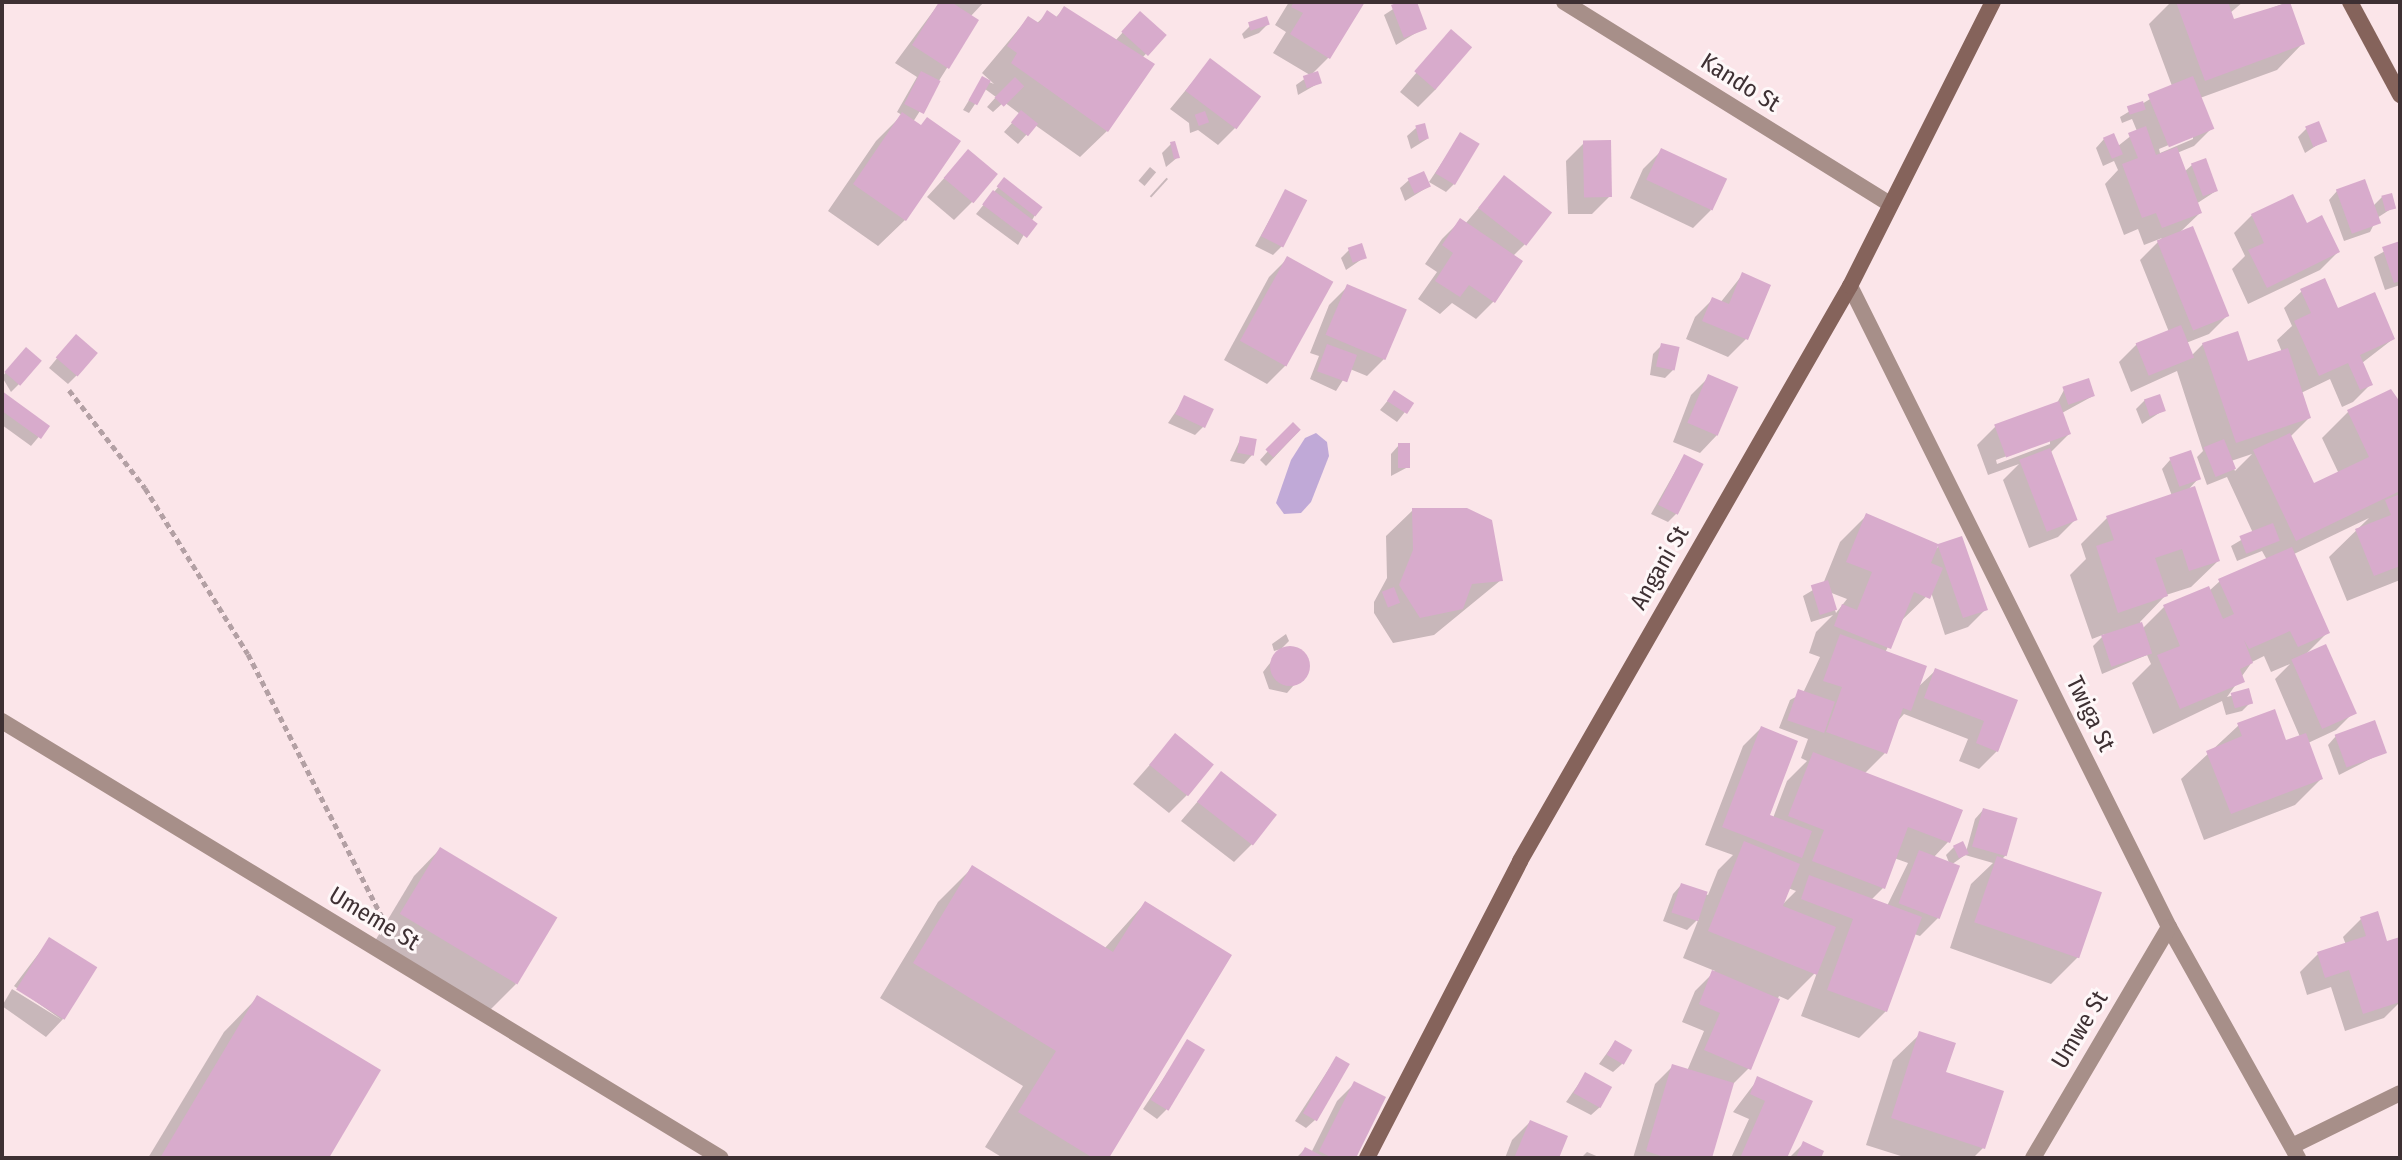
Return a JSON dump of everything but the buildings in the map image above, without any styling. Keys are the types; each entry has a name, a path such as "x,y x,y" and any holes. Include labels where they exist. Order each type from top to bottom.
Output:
{"street":[{"name":"Kando St","path":"1564,2 1890,204"},
{"name":"Angani St","path":"1367,1158 1520,861 1850,286 1993,2"},
{"path":"2350,2 2400,95"},
{"name":"Twiga St","path":"1850,286 2169,927 2295,1152"},
{"name":"Umeme St","path":"2,721 721,1158"},
{"name":"Umwe St","path":"2033,1158 2169,927"},
{"path":"2295,1152 2400,1093"}],"path":[{"path":"69,390 145,488 248,654 385,923"}],"shaded area":[{"path":"1316,433 1327,442 1329,456 1311,502 1301,513 1284,514 1276,503 1291,460 1305,438"}]}
